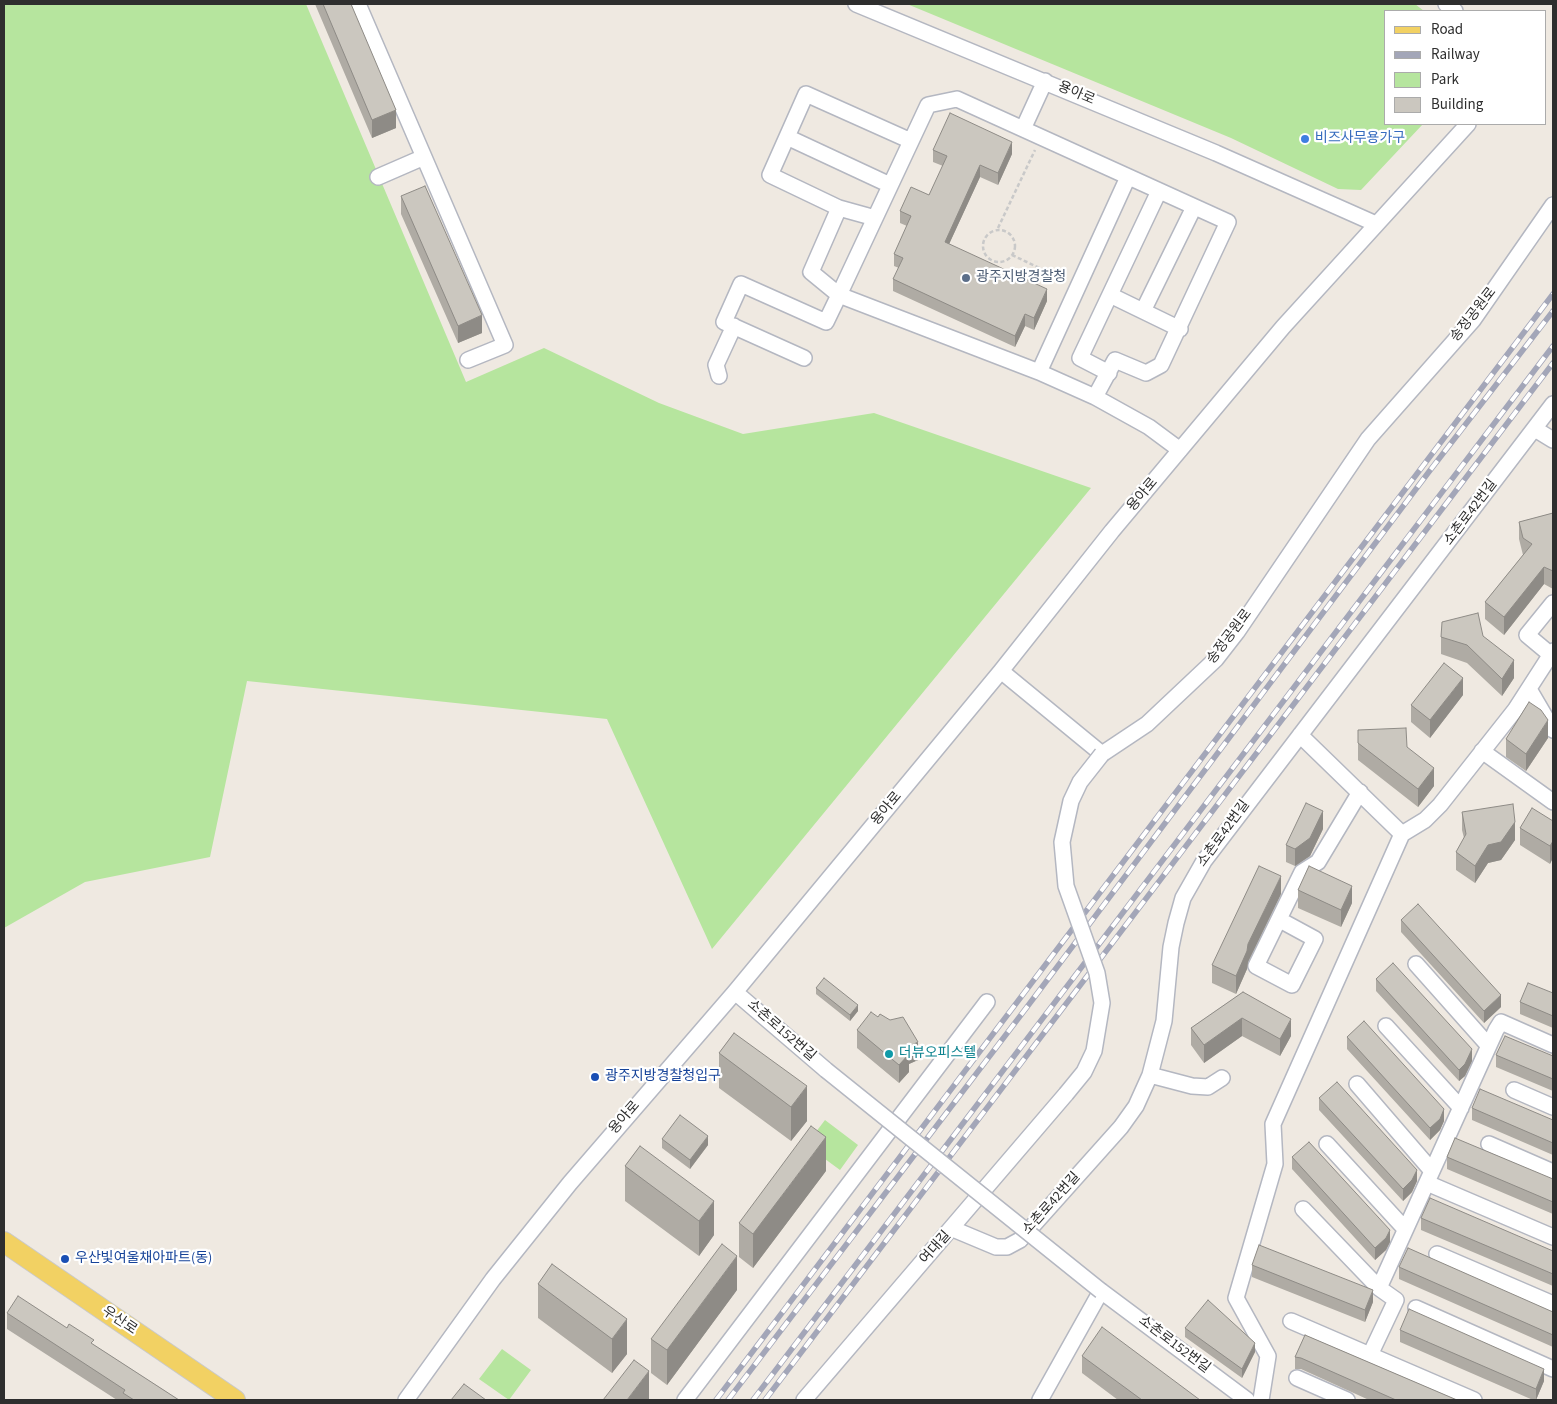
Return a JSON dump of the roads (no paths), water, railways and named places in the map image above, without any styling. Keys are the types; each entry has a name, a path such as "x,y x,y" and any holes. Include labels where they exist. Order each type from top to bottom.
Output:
{"main road":[{"name":"우산로","path":"4,1242 234,1400"}],"street":[{"path":"358,4 505,344 468,360"},
{"name":"용아로","path":"856,4 1302,190 1376,224"},
{"path":"1023,129 1045,82"},
{"path":"876,218 839,208 770,175 806,94 911,141"},
{"path":"804,358 724,322 741,284 826,322 928,105 957,99 1228,222 1180,329 1161,365 1146,373 1115,360 1095,397"},
{"name":"용아로","path":"406,1400 493,1279 570,1183 735,992 1001,671 1112,531 1283,327 1467,125"},
{"path":"787,137 890,184"},
{"path":"378,177 424,157"},
{"path":"1039,372 1128,177"},
{"path":"1109,372 1080,358 1159,191"},
{"name":"송정공원로","path":"1066,1094 1084,1072 1094,1051 1102,1003 1097,973 1066,886 1062,842 1071,802 1080,782 1102,754 1147,724 1216,659 1238,632 1368,439 1473,320 1553,205"},
{"path":"1144,311 1194,207"},
{"path":"839,208 811,272 839,295 1039,372 1095,397 1149,427 1180,450"},
{"path":"1110,295 1180,329"},
{"path":"719,376 716,365 734,326"},
{"name":"소촌로42번길","path":"952,1229 996,1248 1007,1247 1020,1240 1121,1127 1136,1106 1150,1075 1164,1022 1171,947 1183,898 1204,861 1226,829 1553,404"},
{"path":"1535,429 1553,440"},
{"path":"1262,1400 1268,1356 1236,1298 1275,1164 1273,1124 1402,834 1425,820 1440,805 1529,689 1552,653 1527,635 1553,603"},
{"path":"1001,671 1102,754"},
{"path":"1529,689 1553,730"},
{"path":"1300,735 1402,834"},
{"path":"1482,751 1553,802"},
{"path":"1280,920 1302,872 1318,862 1360,792"},
{"path":"1416,964 1488,1045"},
{"name":"소촌로152번길","path":"735,992 826,1070 1101,1291 1246,1400"},
{"path":"685,1400 987,1002"},
{"path":"1379,1288 1500,1022 1553,1045"},
{"path":"1386,1026 1461,1108"},
{"path":"1150,1075 1192,1086 1208,1087 1222,1078"},
{"path":"1357,1084 1429,1177 1553,1237"},
{"path":"1514,1090 1553,1107"},
{"name":"여대길","path":"804,1400 1066,1094"},
{"path":"1327,1144 1405,1229"},
{"path":"1489,1144 1553,1172"},
{"path":"1302,1209 1379,1288 1396,1300 1370,1355"},
{"path":"1437,1254 1553,1304"},
{"path":"1041,1400 1101,1291"},
{"path":"1416,1308 1553,1369"},
{"path":"1291,1322 1474,1400"},
{"path":"1297,1378 1347,1400"}],"railway":[{"path":"716,1400 1553,294"},
{"path":"728,1400 1027,1007 1428,473 1553,311"},
{"path":"753,1400 1553,346"},
{"path":"765,1400 1553,363"}],"place":[{"name":"비즈사무용가구","path":"1305,139"},
{"name":"광주지방경찰청","path":"966,278"},
{"name":"더뷰오피스텔","path":"889,1054"},
{"name":"광주지방경찰청입구","path":"595,1077"},
{"name":"우산빛여울채아파트(동)","path":"65,1259"}]}
